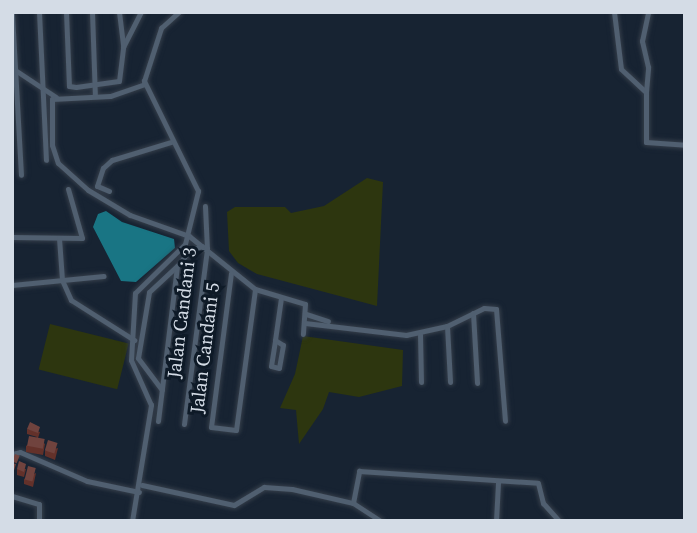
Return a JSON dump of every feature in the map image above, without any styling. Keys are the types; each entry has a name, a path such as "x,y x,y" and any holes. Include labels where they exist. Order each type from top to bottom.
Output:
{"street":[{"path":"39,12 46,160"},
{"path":"66,12 69,86 95,86 119,81 123,47 118,12"},
{"path":"92,12 95,96"},
{"path":"123,47 141,12"},
{"path":"132,521 142,485 151,405 131,360 135,293 169,264 189,236 198,191 171,142 164,119 145,84 161,28 179,12"},
{"path":"614,12 621,69 646,92"},
{"path":"648,12 642,41 648,66 646,142 685,145"},
{"path":"12,14 21,175"},
{"path":"14,70 56,97 123,93 145,84"},
{"path":"56,97 50,106 52,145 64,172 130,215 189,236 231,273 256,289 307,307 303,334"},
{"path":"109,191 97,186 112,160 171,142"},
{"path":"12,237 79,240 83,234 68,188"},
{"name":"Jalan Candani 3","path":"184,424 205,248 205,206"},
{"path":"59,238 62,280 71,300 134,340"},
{"path":"162,390 138,358 149,292 189,251 205,248"},
{"path":"158,421 177,266"},
{"name":"Jalan Candani 5","path":"231,273 211,427 236,430 256,289"},
{"path":"12,285 104,276"},
{"path":"275,340 283,345 279,368 271,366 281,298"},
{"path":"305,323 338,324 420,334 447,326 484,309 500,314 505,421"},
{"path":"473,313 477,383"},
{"path":"306,314 338,324"},
{"path":"447,326 450,382"},
{"path":"420,334 421,382"},
{"path":"12,454 20,452 88,481 139,492"},
{"path":"354,503 359,471 541,485 543,503 559,521"},
{"path":"496,521 498,482"},
{"path":"142,485 234,505 264,487 354,503 381,521"},
{"path":"12,496 39,504 39,521"}],"green space":[{"path":"367,178 383,182 377,306 257,274 238,263 229,251 227,212 235,207 285,207 291,213 324,206"},
{"path":"50,324 129,344 117,389 39,370"},
{"path":"303,336 403,350 402,386 359,397 329,392 323,409 299,444 296,410 280,408 295,374"}],"water":[{"path":"106,211 122,222 174,239 175,248 136,282 121,281 93,227 98,214"}],"building":[{"path":"30,422 40,427 38,433 27,429"},
{"path":"29,436 45,439 43,449 27,446"},
{"path":"48,440 58,443 54,453 45,451"},
{"path":"15,454 20,456 17,463 12,461"},
{"path":"19,461 26,464 24,472 17,469"},
{"path":"28,466 36,468 32,482 25,480"}]}
